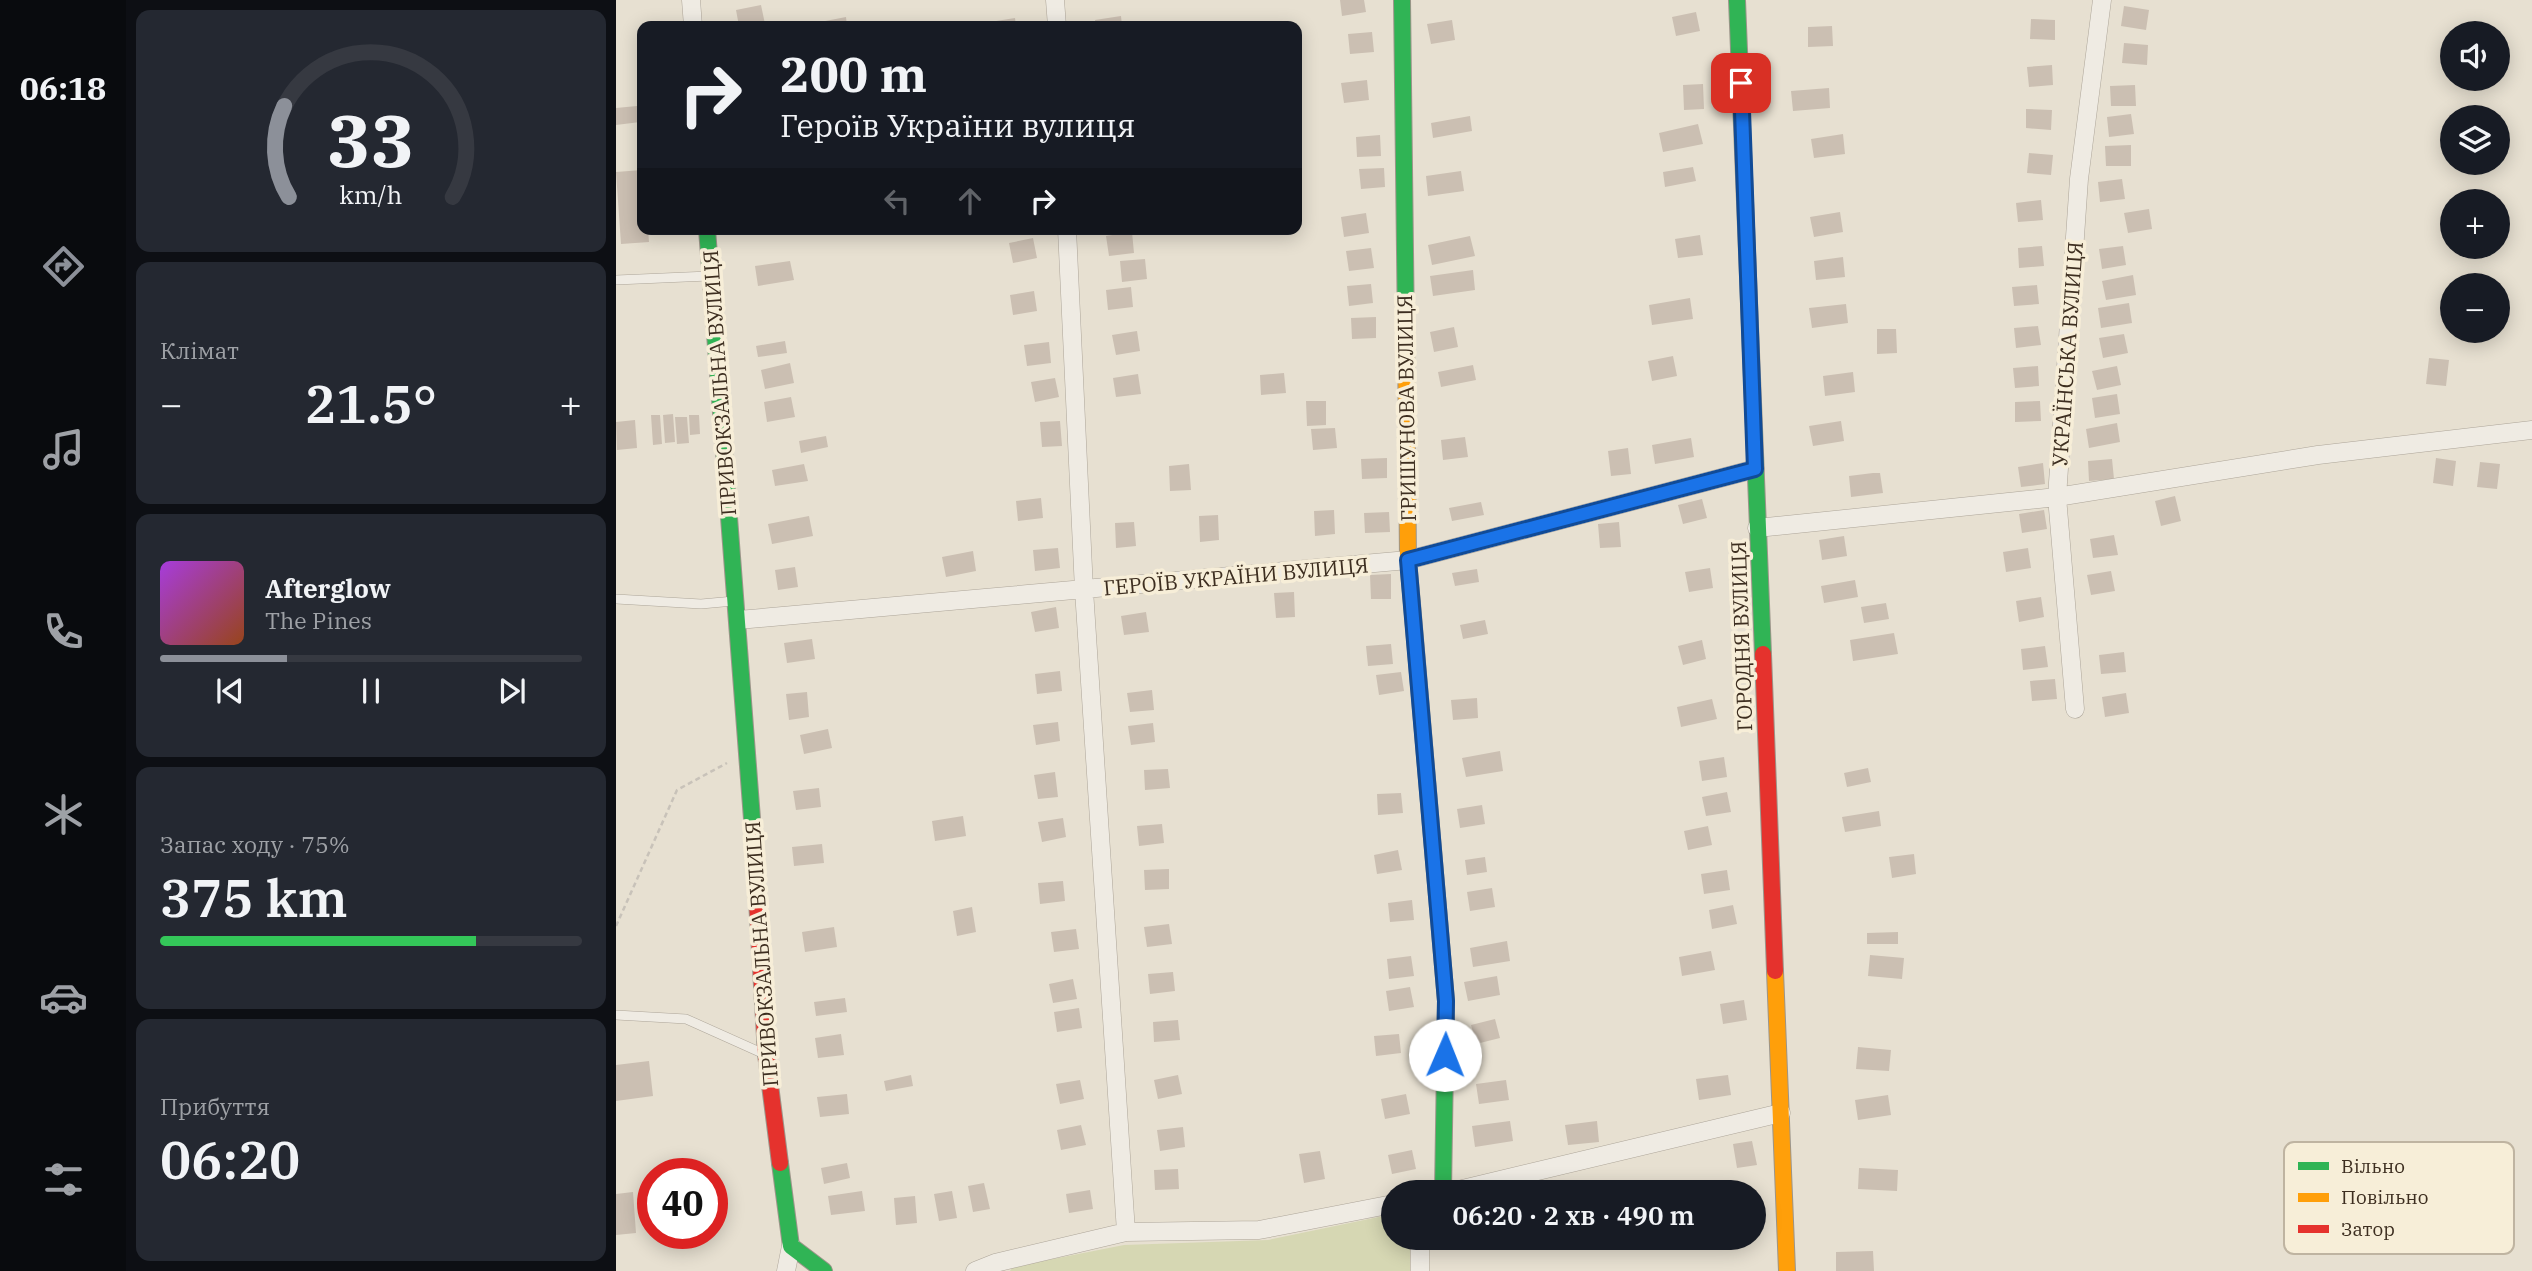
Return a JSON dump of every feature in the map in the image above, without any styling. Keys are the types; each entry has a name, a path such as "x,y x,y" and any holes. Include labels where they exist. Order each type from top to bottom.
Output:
{"street":[{"path":"691,0 693,21"},
{"path":"1055,0 1057,21"},
{"name":"ГРИШУНОВА ВУЛИЦЯ","path":"1402,0 1408,560 1446,1001 1443,1180"},
{"name":"ГОРОДНЯ ВУЛИЦЯ","path":"1737,0 1787,1271"},
{"name":"УКРАЇНСЬКА ВУЛИЦЯ","path":"2075,709 2057,497 2079,179 2102,0"},
{"name":"ПРИВОКЗАЛЬНА ВУЛИЦЯ","path":"708,235 748,751 766,1054 791,1246"},
{"name":"ГЕРОЇВ УКРАЇНИ ВУЛИЦЯ","path":"1067,235 1084,590 1126,1232"},
{"path":"1757,528 2057,497 2318,455 2532,430"},
{"name":"ГЕРОЇВ УКРАЇНИ ВУЛИЦЯ","path":"1084,590 1408,560 1755,469"},
{"path":"738,620 1084,590"},
{"path":"1500,1180 1781,1113"},
{"path":"975,1271 1126,1232 1259,1230 1381,1206"},
{"path":"786,1271 791,1246 824,1271"},
{"path":"1420,1250 1420,1271"}],"lane":[{"path":"616,280 711,276"},
{"path":"616,599 701,604 736,601"},
{"path":"616,1015 686,1019 766,1054"}],"path":[{"path":"616,926 677,790 748,751"}],"green space":[{"path":"1381,1216 1381,1250 1410,1250 1410,1271 1010,1271 1012,1267 1124,1245 1268,1240"}],"building":[{"path":"1340,0 1364,0 1366,12 1342,16"},
{"path":"761,5 764,21 738,21 736,10"},
{"path":"2124,6 2149,10 2146,30 2121,26"},
{"path":"1696,12 1700,31 1676,36 1672,17"},
{"path":"1121,16 1122,21 1095,21"},
{"path":"846,17 846,21 825,21"},
{"path":"2031,19 2055,20 2055,40 2030,39"},
{"path":"1452,20 1455,40 1431,44 1427,24"},
{"path":"1832,26 1833,46 1808,47 1808,27"},
{"path":"1372,32 1374,52 1350,54 1348,34"},
{"path":"2124,43 2148,45 2147,65 2122,63"},
{"path":"2052,65 2053,85 2029,87 2027,67"},
{"path":"1367,80 1369,100 1344,103 1341,83"},
{"path":"1703,84 1704,109 1684,110 1683,85"},
{"path":"2135,85 2136,106 2111,106 2110,86"},
{"path":"1829,88 1830,108 1793,111 1791,91"},
{"path":"637,106 637,122 616,125 616,108"},
{"path":"2026,109 2052,110 2051,130 2026,128"},
{"path":"2131,114 2134,134 2109,137 2107,117"},
{"path":"1470,116 1472,131 1433,138 1431,123"},
{"path":"1698,124 1703,144 1663,152 1659,133"},
{"path":"1843,134 1845,154 1814,158 1811,139"},
{"path":"1380,135 1381,156 1357,157 1356,137"},
{"path":"2131,145 2131,166 2106,166 2105,146"},
{"path":"2029,153 2053,155 2051,175 2027,173"},
{"path":"1693,167 1696,181 1665,187 1663,172"},
{"path":"1384,168 1385,187 1361,189 1359,169"},
{"path":"637,170 637,235 648,235 649,242 621,244 616,172"},
{"path":"1461,171 1464,191 1428,196 1426,176"},
{"path":"2122,179 2125,199 2100,202 2098,182"},
{"path":"2041,200 2043,220 2018,222 2016,203"},
{"path":"2149,209 2152,229 2128,233 2124,213"},
{"path":"1840,212 1843,232 1814,237 1810,217"},
{"path":"1366,213 1369,233 1344,237 1341,217"},
{"path":"1132,235 1134,253 1109,256 1106,236"},
{"path":"1700,235 1703,255 1678,258 1675,239"},
{"path":"1470,236 1475,256 1432,265 1428,245"},
{"path":"1033,238 1037,258 1013,263 1009,243"},
{"path":"2042,246 2044,266 2019,268 2018,248"},
{"path":"2123,246 2126,265 2102,269 2099,249"},
{"path":"1371,248 1374,268 1349,271 1346,251"},
{"path":"1843,257 1845,277 1816,280 1814,261"},
{"path":"1145,259 1147,279 1122,282 1120,261"},
{"path":"790,261 794,280 758,286 755,266"},
{"path":"1473,270 1475,290 1433,296 1430,276"},
{"path":"2133,275 2136,295 2106,300 2102,281"},
{"path":"1371,284 1373,303 1349,306 1347,286"},
{"path":"2037,285 2039,304 2014,306 2012,287"},
{"path":"1131,287 1133,307 1108,310 1106,290"},
{"path":"1034,291 1037,311 1013,315 1010,295"},
{"path":"1690,298 1693,319 1652,325 1649,305"},
{"path":"2129,303 2132,323 2101,328 2098,308"},
{"path":"1846,304 1848,323 1812,328 1809,308"},
{"path":"1376,317 1376,338 1352,339 1351,318"},
{"path":"2038,326 2041,345 2016,348 2014,328"},
{"path":"1454,327 1458,347 1434,352 1430,332"},
{"path":"1877,329 1896,329 1897,353 1877,354"},
{"path":"1137,331 1140,351 1116,355 1112,335"},
{"path":"2124,334 2128,353 2103,358 2099,338"},
{"path":"785,341 787,353 758,357 756,346"},
{"path":"1049,342 1051,363 1027,366 1024,345"},
{"path":"1673,356 1677,376 1652,381 1648,361"},
{"path":"2429,358 2449,360 2446,386 2426,384"},
{"path":"790,363 794,383 765,389 761,370"},
{"path":"1473,365 1476,380 1441,387 1438,372"},
{"path":"2038,366 2039,386 2015,388 2013,368"},
{"path":"2117,366 2121,385 2097,390 2092,371"},
{"path":"1853,372 1855,392 1825,396 1823,376"},
{"path":"1284,373 1286,393 1261,395 1260,375"},
{"path":"1138,374 1141,394 1116,397 1113,378"},
{"path":"1055,378 1059,397 1035,402 1031,382"},
{"path":"2117,394 2120,414 2095,418 2092,398"},
{"path":"791,397 795,417 767,422 764,402"},
{"path":"1306,401 1326,401 1326,425 1307,426"},
{"path":"2040,401 2041,421 2015,422 2015,402"},
{"path":"673,414 675,442 665,443 663,415"},
{"path":"651,415 660,415 662,444 653,445"},
{"path":"689,415 699,415 700,434 690,435"},
{"path":"675,417 687,417 689,443 677,444"},
{"path":"635,420 637,448 617,450 616,422"},
{"path":"1060,421 1062,446 1042,447 1040,422"},
{"path":"1841,421 1844,441 1813,446 1809,426"},
{"path":"2117,423 2120,442 2089,448 2086,429"},
{"path":"1335,428 1337,448 1313,450 1311,429"},
{"path":"826,436 828,447 801,453 799,441"},
{"path":"1465,437 1468,457 1443,460 1441,440"},
{"path":"1691,438 1694,457 1655,464 1652,445"},
{"path":"1628,448 1631,474 1611,476 1608,451"},
{"path":"1387,458 1387,478 1362,479 1361,459"},
{"path":"2436,458 2456,461 2453,486 2433,483"},
{"path":"2112,459 2114,479 2089,481 2088,461"},
{"path":"2480,462 2500,464 2497,489 2477,487"},
{"path":"2043,463 2045,484 2021,487 2018,467"},
{"path":"804,464 808,481 775,486 772,470"},
{"path":"1189,464 1191,490 1170,491 1169,466"},
{"path":"1880,473 1883,493 1851,497 1849,476"},
{"path":"2175,496 2181,521 2161,526 2155,501"},
{"path":"1041,498 1043,518 1018,521 1016,501"},
{"path":"1702,499 1707,518 1683,524 1678,505"},
{"path":"1481,502 1484,515 1452,521 1449,508"},
{"path":"1334,510 1335,534 1315,536 1314,511"},
{"path":"2044,510 2047,529 2022,533 2019,514"},
{"path":"1389,512 1390,532 1365,533 1364,513"},
{"path":"1218,515 1219,540 1200,542 1199,516"},
{"path":"809,516 813,536 772,544 768,524"},
{"path":"1134,522 1136,546 1116,548 1115,523"},
{"path":"1619,522 1621,547 1600,548 1598,524"},
{"path":"2114,535 2118,555 2093,558 2090,539"},
{"path":"1844,536 1847,556 1822,560 1819,540"},
{"path":"1058,548 1060,568 1035,571 1033,550"},
{"path":"2028,548 2031,568 2006,572 2003,552"},
{"path":"973,551 976,571 946,577 942,557"},
{"path":"795,567 798,587 778,590 775,570"},
{"path":"1710,568 1713,588 1689,592 1685,572"},
{"path":"1477,569 1479,582 1455,586 1452,573"},
{"path":"2111,571 2115,591 2091,595 2087,575"},
{"path":"1391,574 1391,599 1371,599 1370,575"},
{"path":"1855,580 1858,597 1824,603 1821,586"},
{"path":"1294,592 1295,617 1276,618 1274,593"},
{"path":"2041,597 2044,617 2019,622 2016,601"},
{"path":"1886,603 1889,619 1864,623 1861,607"},
{"path":"1056,607 1059,628 1035,632 1031,612"},
{"path":"1146,612 1149,632 1124,635 1121,616"},
{"path":"1485,620 1488,634 1463,639 1460,625"},
{"path":"1894,633 1898,654 1853,661 1850,640"},
{"path":"812,639 815,659 787,663 784,643"},
{"path":"1702,640 1706,659 1683,665 1678,646"},
{"path":"1391,644 1393,664 1368,666 1366,646"},
{"path":"2045,646 2048,667 2023,670 2021,649"},
{"path":"2124,652 2126,672 2101,674 2099,655"},
{"path":"1060,671 1062,691 1037,694 1035,674"},
{"path":"1401,672 1404,691 1379,695 1376,675"},
{"path":"2055,679 2057,699 2032,701 2030,681"},
{"path":"1152,690 1154,710 1130,712 1127,693"},
{"path":"807,692 809,717 789,720 786,694"},
{"path":"2126,693 2129,713 2105,717 2102,697"},
{"path":"1477,698 1478,718 1453,720 1451,700"},
{"path":"1712,699 1717,719 1681,727 1677,707"},
{"path":"1058,722 1060,741 1036,745 1033,725"},
{"path":"1153,723 1155,742 1131,745 1128,726"},
{"path":"828,729 832,748 804,754 800,735"},
{"path":"1500,751 1503,771 1466,777 1462,758"},
{"path":"1724,757 1727,777 1702,781 1699,761"},
{"path":"1868,768 1871,782 1847,787 1844,773"},
{"path":"1168,769 1170,788 1145,790 1144,770"},
{"path":"1055,772 1058,797 1038,799 1034,775"},
{"path":"819,788 821,807 796,810 793,791"},
{"path":"1727,792 1731,812 1706,816 1702,797"},
{"path":"1401,793 1403,813 1378,815 1377,794"},
{"path":"1482,805 1485,824 1460,828 1457,809"},
{"path":"1879,811 1881,826 1845,832 1842,817"},
{"path":"963,816 966,836 935,841 932,821"},
{"path":"1063,818 1066,837 1042,842 1038,822"},
{"path":"1162,824 1164,843 1139,846 1137,826"},
{"path":"1708,826 1712,845 1688,850 1684,831"},
{"path":"822,844 824,863 794,866 792,847"},
{"path":"1398,850 1402,870 1377,874 1374,855"},
{"path":"1914,854 1916,874 1892,878 1889,857"},
{"path":"1485,857 1487,872 1467,875 1465,860"},
{"path":"1169,869 1169,889 1145,890 1144,870"},
{"path":"1727,870 1730,890 1704,894 1701,874"},
{"path":"1063,881 1065,901 1040,904 1038,883"},
{"path":"1492,888 1495,907 1470,911 1467,892"},
{"path":"1412,900 1414,920 1390,922 1388,903"},
{"path":"1733,905 1737,924 1712,929 1709,910"},
{"path":"972,907 976,932 957,936 953,911"},
{"path":"1169,924 1172,944 1147,947 1144,927"},
{"path":"834,927 837,947 805,952 802,932"},
{"path":"1076,929 1079,949 1054,952 1051,932"},
{"path":"1898,932 1898,944 1867,944 1867,933"},
{"path":"1507,941 1510,961 1473,967 1470,948"},
{"path":"1711,951 1715,970 1682,976 1679,957"},
{"path":"1870,955 1904,958 1902,979 1868,976"},
{"path":"1411,956 1414,976 1389,979 1387,959"},
{"path":"1173,972 1175,991 1150,994 1148,974"},
{"path":"1497,976 1500,995 1468,1001 1464,982"},
{"path":"1073,979 1077,999 1053,1003 1049,984"},
{"path":"1410,987 1414,1007 1389,1011 1386,991"},
{"path":"845,998 847,1012 816,1016 814,1002"},
{"path":"1744,1000 1747,1020 1723,1024 1720,1004"},
{"path":"1079,1008 1082,1028 1057,1032 1054,1012"},
{"path":"1495,1019 1500,1038 1476,1044 1471,1025"},
{"path":"1178,1020 1180,1040 1154,1042 1153,1022"},
{"path":"841,1034 844,1055 818,1058 815,1038"},
{"path":"1399,1034 1401,1053 1376,1056 1374,1036"},
{"path":"1858,1047 1891,1050 1889,1071 1856,1069"},
{"path":"649,1061 653,1096 616,1101 616,1065"},
{"path":"911,1075 913,1086 886,1091 884,1081"},
{"path":"1178,1075 1182,1094 1158,1099 1154,1080"},
{"path":"1728,1075 1731,1095 1699,1100 1696,1079"},
{"path":"1080,1080 1084,1099 1060,1104 1056,1084"},
{"path":"1506,1080 1509,1100 1479,1104 1476,1084"},
{"path":"847,1094 849,1114 820,1117 817,1097"},
{"path":"1406,1094 1410,1114 1385,1119 1381,1099"},
{"path":"1888,1095 1891,1115 1858,1120 1855,1100"},
{"path":"1510,1121 1513,1141 1475,1147 1472,1126"},
{"path":"1597,1121 1599,1142 1568,1145 1565,1125"},
{"path":"1081,1125 1086,1145 1061,1150 1057,1130"},
{"path":"1183,1127 1185,1147 1160,1151 1157,1130"},
{"path":"1752,1141 1757,1165 1737,1168 1733,1144"},
{"path":"1412,1150 1416,1169 1392,1174 1388,1155"},
{"path":"1320,1151 1325,1179 1304,1183 1299,1154"},
{"path":"847,1163 850,1178 824,1184 821,1168"},
{"path":"1859,1168 1898,1170 1897,1191 1858,1189"},
{"path":"1178,1169 1179,1189 1155,1190 1154,1170"},
{"path":"984,1183 990,1209 973,1212 968,1186"},
{"path":"1090,1190 1093,1209 1069,1213 1066,1194"},
{"path":"862,1191 865,1211 831,1215 828,1196"},
{"path":"952,1191 957,1218 939,1221 934,1194"},
{"path":"633,1192 636,1233 616,1235 616,1194"},
{"path":"915,1196 917,1223 896,1225 894,1198"},
{"path":"1873,1251 1874,1271 1836,1271 1836,1252"}],"traffic: fast":[{"path":"1402,0 1406,335"},
{"path":"1737,0 1763,654"},
{"path":"707,235 753,832"},
{"path":"1437,896 1446,1001 1443,1180"},
{"path":"780,1163 791,1246 824,1271"}],"traffic: slow":[{"path":"1406,335 1408,560 1412,604"},
{"path":"1775,971 1787,1271"}],"traffic: jam":[{"path":"1412,604 1437,896"},
{"path":"1763,654 1775,971"},
{"path":"753,832 766,1054 780,1163"}],"route":[{"path":"1445,1055 1446,1001 1408,560 1755,469 1741,83"}]}
